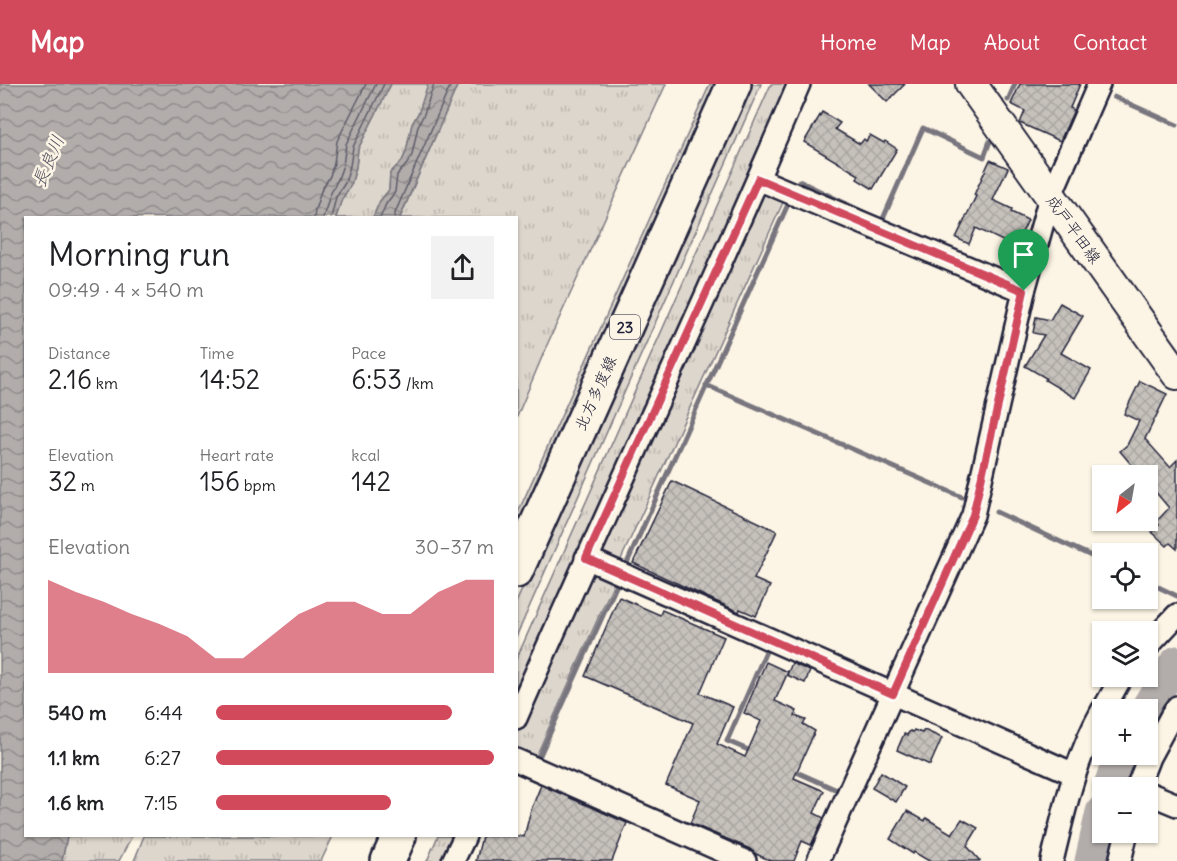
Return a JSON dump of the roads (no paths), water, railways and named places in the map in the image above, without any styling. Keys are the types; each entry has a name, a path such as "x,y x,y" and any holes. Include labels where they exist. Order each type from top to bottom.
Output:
{"main road":[{"name":"北方多度線","path":"518,567 734,84"},
{"name":"成戸平田線","path":"971,84 1177,374"},
{"path":"388,861 399,837"}],"street":[{"path":"518,713 800,84"},
{"path":"818,861 973,515 1024,291 1050,197 1099,84"},
{"path":"758,179 1024,291"},
{"path":"586,558 1074,774"},
{"path":"1158,635 1177,615"},
{"path":"1141,777 1149,757 1177,707"},
{"path":"1052,861 1074,774 1092,729"},
{"path":"518,761 745,861"},
{"path":"1158,797 1177,805"},
{"path":"453,861 465,837"},
{"path":"1120,861 1124,843"}],"water":[{"name":"長良川","path":"0,84 391,84 358,149 351,185 342,199 336,216 24,216 24,837 67,837 62,861 0,861"},
{"path":"428,84 458,84 400,216 373,216 380,201 389,190 390,173 402,161 406,152 412,124 419,112"}],"waterway":[{"path":"1008,100 1015,84"},
{"path":"1114,97 1177,125"},
{"path":"799,181 882,221 923,128 984,157 990,141"},
{"path":"627,563 789,202"},
{"path":"706,385 962,497"},
{"path":"996,512 1092,556"},
{"path":"540,755 618,582 623,584"},
{"path":"1158,587 1177,596"},
{"path":"753,752 727,741 767,649 762,646"},
{"path":"1153,699 1177,662"},
{"path":"1113,777 1117,765"},
{"path":"792,770 837,790"},
{"path":"1091,861 1095,843"}]}
